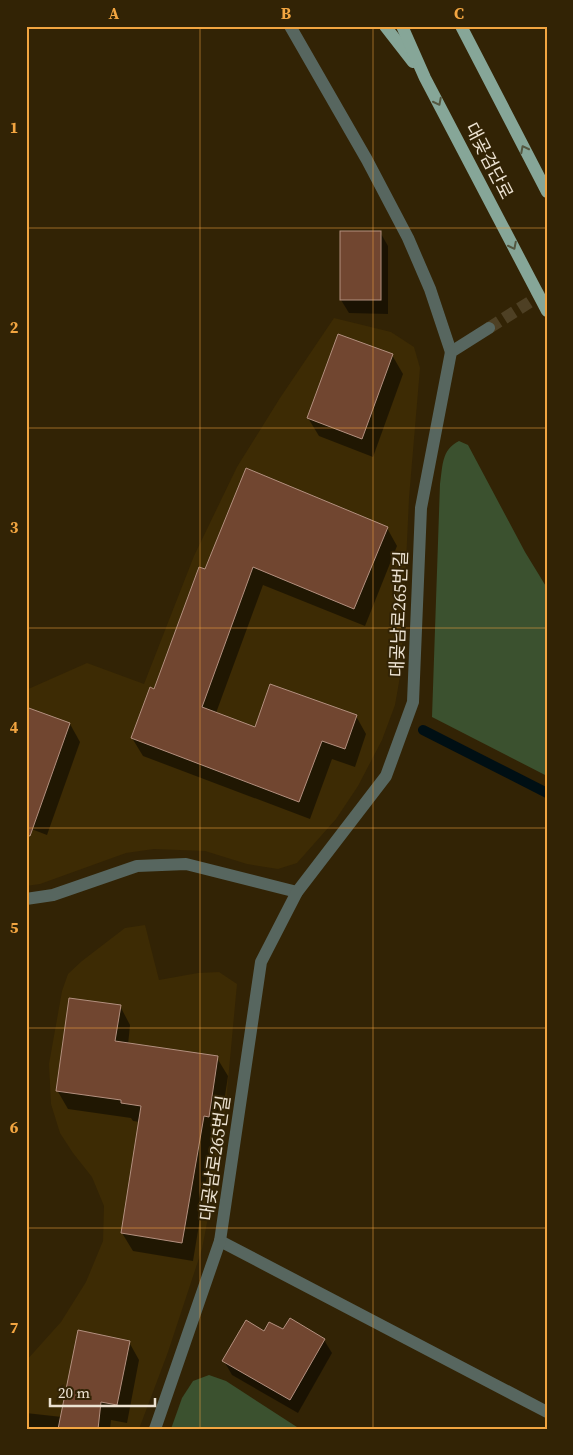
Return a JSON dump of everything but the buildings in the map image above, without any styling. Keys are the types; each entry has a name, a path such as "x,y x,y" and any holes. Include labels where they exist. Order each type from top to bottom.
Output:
{"main road":[{"path":"385,26 425,78"},
{"name":"대곶검단로","path":"402,26 425,78 547,311"},
{"name":"대곶검단로","path":"461,26 547,192"}],"lane":[{"path":"290,26 367,160 408,238 430,289 451,352 489,328"},
{"name":"대곶남로265번길","path":"155,1429 220,1241 261,962 297,892 386,776 413,702 421,508 451,352"},
{"path":"26,898 53,895 137,866 186,864 297,892"},
{"path":"220,1241 547,1412"}],"shaded area":[{"path":"334,318 391,332 414,347 420,368 409,498 401,671 395,705 382,740 358,786 336,819 297,863 278,869 247,864 205,851 154,849 126,853 40,884 26,886 26,690 87,663 144,684 194,556 237,467 280,398"},
{"path":"145,925 159,980 198,973 219,972 237,984 225,1113 202,1249 168,1352 139,1429 26,1429 26,1361 61,1322 86,1282 103,1241 104,1206 92,1177 60,1133 51,1104 49,1064 62,991 68,974 82,961 125,928"}],"green space":[{"path":"459,441 468,445 525,552 547,588 547,776 432,717 440,484 446,454"},
{"path":"209,1375 226,1381 300,1429 171,1429 182,1398 193,1381"}],"waterway":[{"path":"423,730 547,793"}],"tunnel":[{"path":"489,328 547,291"}]}
